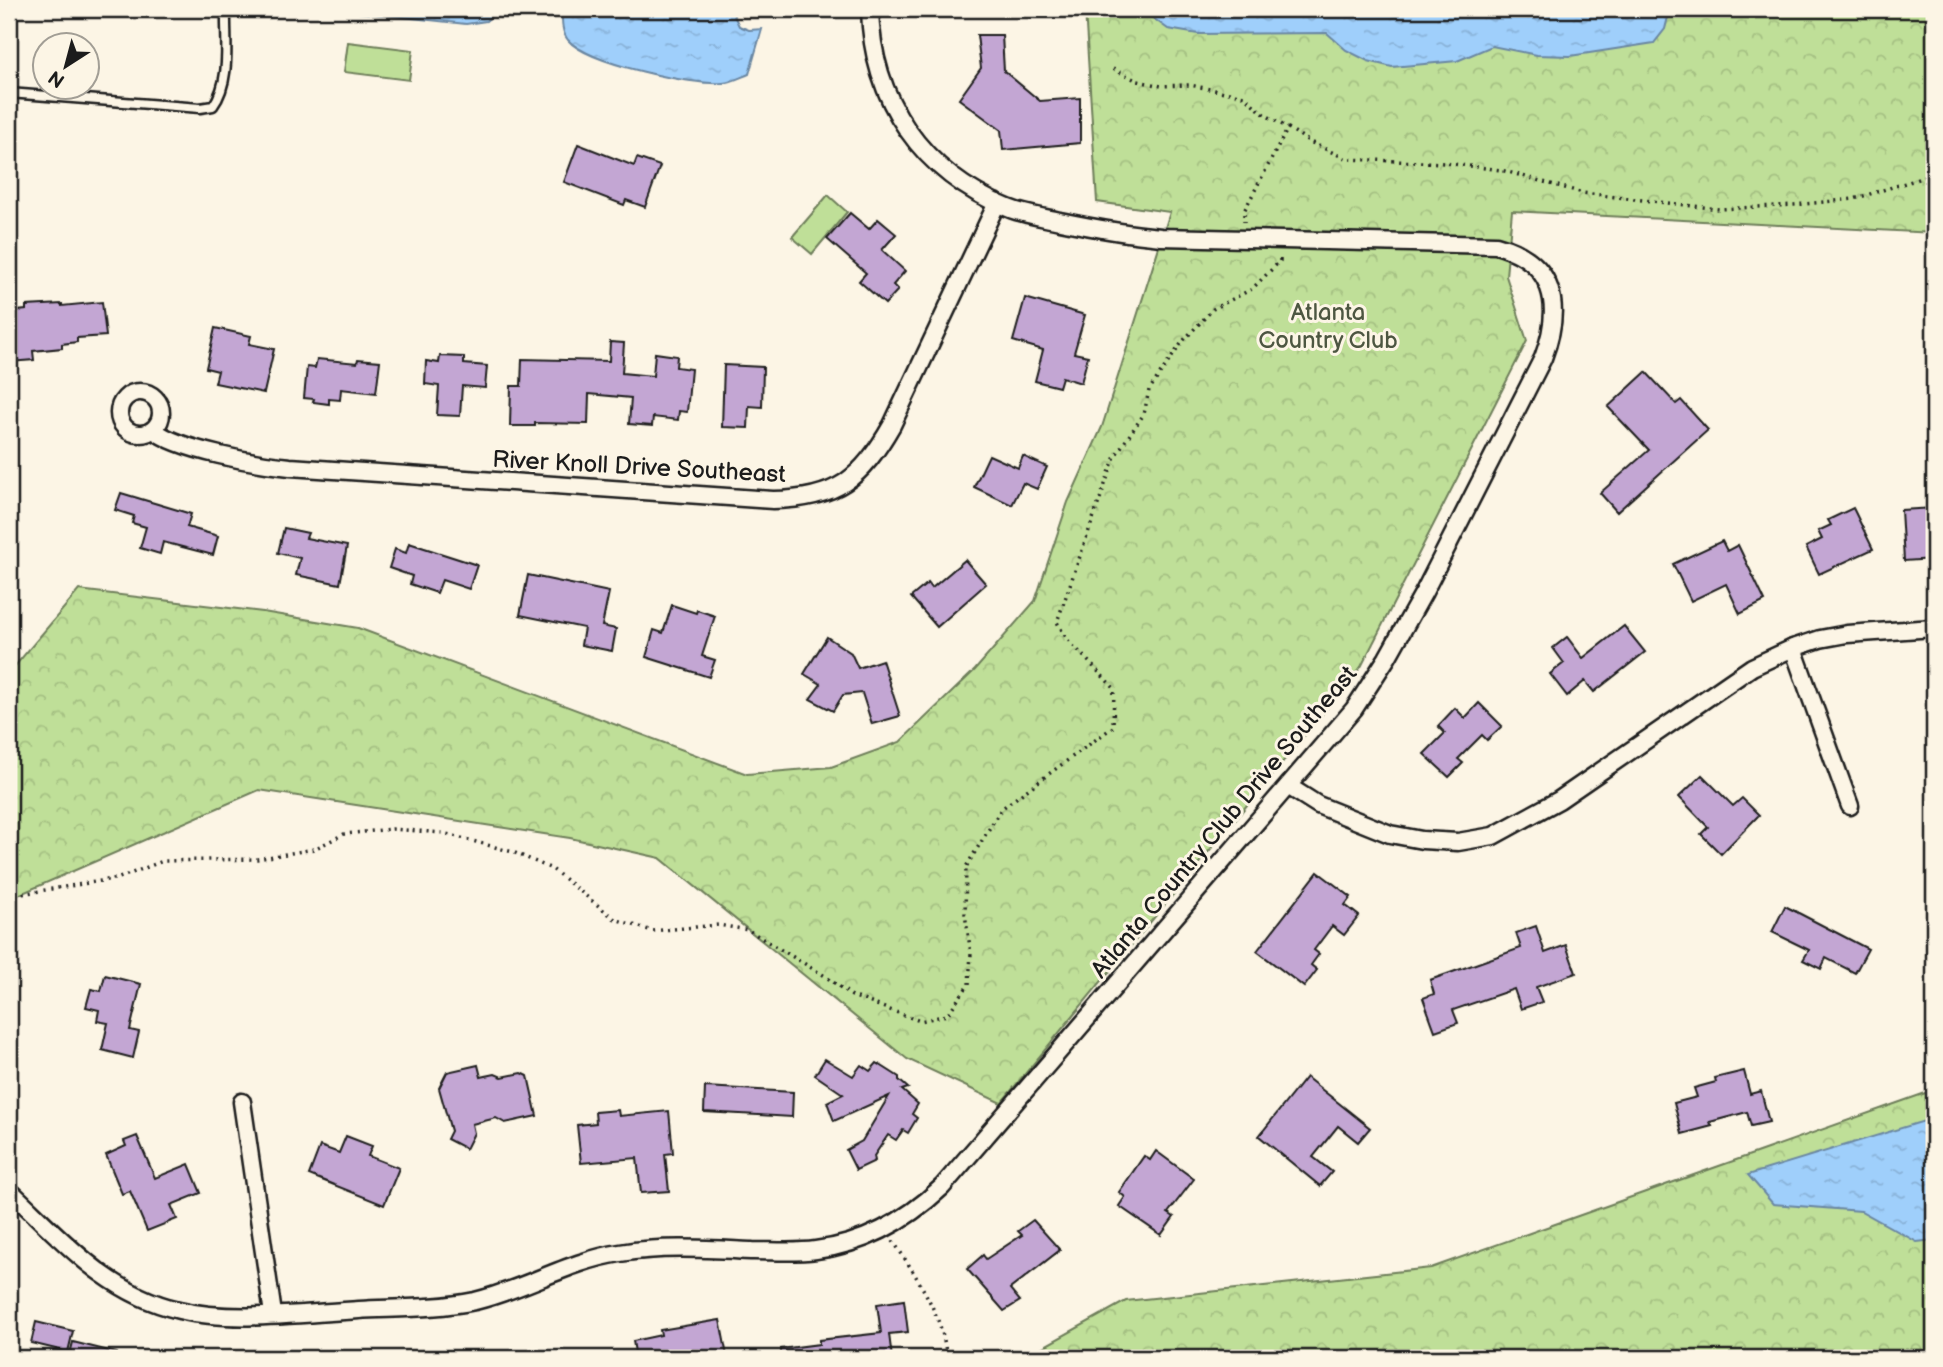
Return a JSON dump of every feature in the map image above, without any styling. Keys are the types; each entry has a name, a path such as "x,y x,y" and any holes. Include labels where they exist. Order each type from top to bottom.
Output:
{"street":[{"name":"Atlanta Country Club Drive Southeast","path":"9,1190 86,1262 122,1289 139,1298 201,1315 239,1316 450,1305 499,1294 563,1268 617,1254 663,1248 792,1252 816,1250 862,1238 885,1228 921,1205 949,1179 1332,735 1373,681 1436,569 1543,358 1554,314 1548,284 1543,274 1526,258 1496,245 1134,235 1024,214 998,204 945,171 929,157 904,125 882,84 872,43 870,9"},
{"name":"River Knoll Drive Southeast","path":"154,430 170,441 258,464 773,500 816,496 834,490 850,480 866,466 880,447 998,204"},
{"path":"1288,786 1318,805 1390,834 1422,840 1458,842 1493,836 1559,800 1752,667 1793,648 1847,634 1934,628"},
{"path":"1793,648 1850,806"},
{"path":"242,1102 273,1314"}],"lane":[{"path":"9,93 200,108 212,106 220,95 225,63 226,9"}],"path":[{"path":"1113,69 1138,81 1161,86 1189,85 1244,96 1264,114 1310,142 1347,159 1445,163 1501,170 1583,193 1720,209 1794,205 1854,199 1934,174"},
{"path":"1244,228 1244,211 1288,128"},
{"path":"9,896 119,878 163,861 257,859 314,849 344,834 392,829 443,833 513,852 552,869 615,919 652,931 718,925 748,930 825,976 852,996 920,1021 947,1015 969,984 971,954 965,914 966,867 1002,809 1113,727 1114,688 1067,639 1057,622 1115,456 1144,414 1149,390 1183,341 1213,309 1252,289 1280,261 1281,251"},
{"path":"885,1228 928,1300 940,1328 947,1358"},
{"path":"1924,1358 1934,1347"}],"green space":[{"name":"Atlanta Country Club","path":"1085,9 1934,9 1934,233 1512,211 1506,276 1527,341 1361,667 1001,1103 907,1059 660,858 570,838 259,790 9,899 9,673 79,590 263,612 358,628 747,774 831,767 900,742 975,670 1035,601 1068,502 1102,427 1170,212 1097,202"},
{"path":"348,42 413,50 409,80 344,72"},
{"path":"828,195 847,212 812,254 792,237"},
{"path":"1934,1090 1934,1358 1023,1358 1126,1301 1431,1268"}],"water":[{"path":"330,9 499,9 486,21 466,24"},
{"path":"562,9 731,9 739,26 749,30 762,29 749,74 726,82 689,81 617,65 579,49 564,33"},
{"path":"1145,9 1670,9 1665,29 1654,43 1570,56 1537,55 1492,46 1457,61 1392,67 1368,61 1346,50 1327,33 1198,34 1168,29 1146,13"},
{"path":"1934,1118 1933,1240 1917,1242 1861,1211 1773,1204 1748,1175"}],"building":[{"path":"977,35 1002,35 1004,71 1040,101 1080,98 1080,143 1003,150 1001,130 959,99 981,68"},
{"path":"578,144 634,166 637,158 660,166 645,207 626,200 624,205 564,182"},
{"path":"850,213 869,229 878,219 896,234 882,250 905,271 893,285 898,290 885,304 859,281 866,273 827,239"},
{"path":"1025,298 1085,315 1074,353 1088,356 1081,383 1062,377 1059,387 1035,381 1043,350 1013,341"},
{"path":"102,302 106,336 77,338 77,342 62,344 62,348 33,351 34,360 9,362 9,312 26,310 26,306"},
{"path":"215,328 251,336 249,344 274,349 264,393 215,383 218,371 206,368"},
{"path":"610,342 624,343 622,373 653,376 655,353 677,356 676,367 691,369 687,412 679,411 678,420 653,417 652,426 629,424 631,398 589,394 588,424 535,423 535,426 510,426 511,386 521,386 522,359 609,361"},
{"path":"440,356 464,357 464,364 487,366 485,388 462,386 460,416 437,415 439,386 425,384 426,361 439,363"},
{"path":"317,359 357,363 358,359 380,361 376,393 341,389 340,400 329,399 329,404 304,398 307,367 315,368"},
{"path":"724,365 763,367 762,407 749,406 748,428 722,427"},
{"path":"1646,372 1676,404 1681,400 1708,430 1617,512 1600,493 1649,450 1608,407"},
{"path":"989,455 1018,468 1023,456 1047,467 1037,489 1023,483 1012,505 974,487"},
{"path":"121,493 191,514 187,527 218,536 213,555 163,542 160,554 140,548 146,527 132,523 134,516 115,510"},
{"path":"1853,508 1873,549 1819,574 1806,547 1822,539 1818,531 1831,525 1828,520"},
{"path":"1934,508 1934,559 1904,561 1901,510"},
{"path":"284,528 308,533 306,538 347,546 340,584 296,575 300,558 278,553"},
{"path":"1722,541 1727,551 1738,545 1765,601 1740,614 1726,584 1691,601 1673,564"},
{"path":"409,543 477,565 469,589 442,580 437,593 410,584 412,576 389,568 395,549 406,553"},
{"path":"965,560 986,584 937,627 911,597 928,583 932,588"},
{"path":"528,575 609,592 602,626 616,629 612,651 581,645 584,628 520,615"},
{"path":"672,605 715,616 702,656 715,660 709,677 646,657 654,630 663,633"},
{"path":"1624,626 1645,652 1594,692 1585,681 1567,696 1550,674 1564,663 1553,648 1567,637 1583,658"},
{"path":"827,637 851,653 858,668 882,660 900,716 872,724 862,693 843,695 833,711 810,699 821,684 804,674"},
{"path":"1479,703 1502,726 1487,740 1482,735 1458,759 1463,763 1449,777 1424,754 1445,733 1438,726 1455,708 1465,718"},
{"path":"1702,775 1733,806 1742,798 1759,815 1721,854 1701,834 1708,827 1679,797"},
{"path":"1318,872 1351,897 1345,905 1359,916 1344,935 1332,926 1314,950 1319,954 1311,965 1317,970 1304,987 1257,951"},
{"path":"1785,906 1868,949 1855,973 1826,958 1821,969 1803,960 1809,950 1772,932"},
{"path":"1536,926 1545,953 1566,945 1576,973 1536,987 1542,1002 1521,1009 1514,989 1453,1010 1458,1023 1435,1031 1423,998 1434,994 1430,980 1521,948 1516,933"},
{"path":"105,975 141,984 130,1030 139,1032 133,1058 102,1050 108,1023 97,1021 99,1010 86,1007 91,989 101,991"},
{"path":"825,1059 853,1076 861,1065 870,1071 877,1063 899,1077 908,1088 902,1090 918,1104 912,1114 917,1118 908,1133 903,1130 896,1140 888,1135 874,1156 875,1161 856,1170 846,1150 862,1141 889,1096 834,1121 827,1102 843,1094 815,1075"},
{"path":"478,1065 481,1077 522,1073 528,1076 537,1116 505,1123 496,1118 472,1124 474,1133 466,1149 447,1139 451,1131 439,1088 447,1072"},
{"path":"1744,1071 1750,1094 1761,1091 1769,1122 1751,1126 1747,1112 1710,1122 1712,1126 1682,1134 1674,1103 1697,1097 1694,1088 1716,1082 1715,1078"},
{"path":"1306,1077 1370,1128 1358,1142 1338,1126 1313,1157 1332,1172 1320,1186 1259,1136"},
{"path":"705,1087 793,1092 792,1117 704,1112"},
{"path":"618,1110 619,1116 669,1111 673,1153 665,1154 669,1191 641,1193 637,1158 581,1163 577,1125 596,1123 595,1112"},
{"path":"137,1136 155,1178 189,1164 201,1193 171,1205 177,1219 147,1231 130,1191 122,1194 106,1155 126,1146 124,1141"},
{"path":"346,1136 372,1146 368,1156 399,1168 384,1205 309,1175 320,1146 339,1153"},
{"path":"1156,1151 1194,1179 1168,1213 1174,1217 1161,1235 1119,1206 1125,1197 1119,1192 1144,1156 1150,1160"},
{"path":"1033,1220 1060,1250 1010,1289 1020,1301 1004,1311 967,1269 983,1255 986,1259 1022,1235 1018,1231"},
{"path":"904,1300 908,1332 889,1334 892,1358 781,1358 781,1349 819,1344 819,1340 881,1333 877,1304"},
{"path":"720,1320 727,1356 636,1358 633,1341 661,1335 660,1330"},
{"path":"36,1322 73,1331 68,1352 31,1343"},
{"path":"73,1342 117,1353 116,1358 69,1358"}]}
